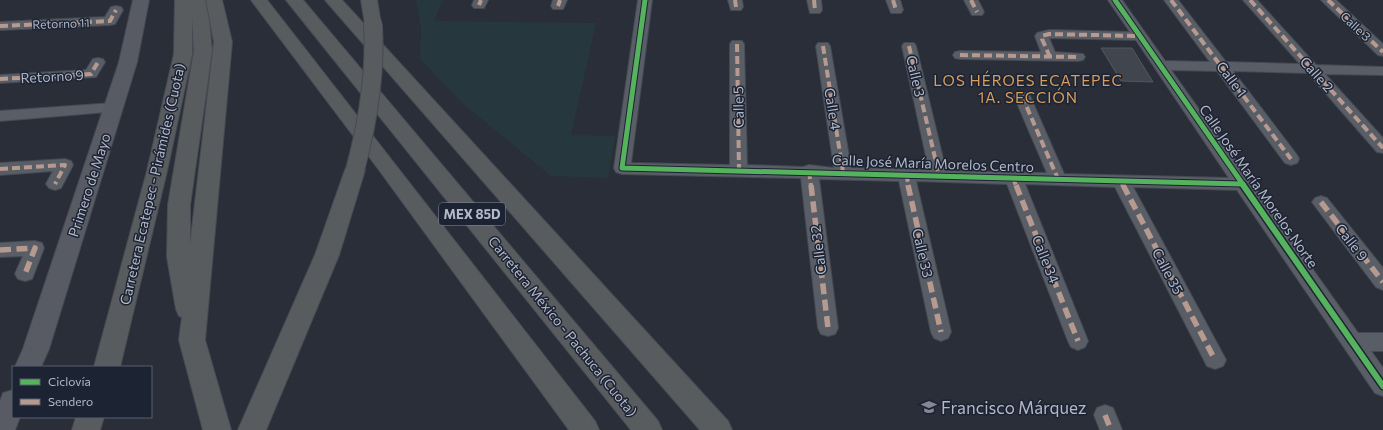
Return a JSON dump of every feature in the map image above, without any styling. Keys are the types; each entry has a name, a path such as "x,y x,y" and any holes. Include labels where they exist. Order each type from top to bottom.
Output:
{"highway":[{"name":"Carretera Ecatepec - Pirámides (Cuota)","path":"107,366 157,171 183,54 183,0"},
{"path":"197,0 201,20 203,51 179,205 179,257 192,338 217,430"},
{"path":"192,338 223,42 214,0"},
{"name":"MEX 85D","path":"259,0 386,165 585,430"},
{"name":"Carretera México - Pachuca (Cuota)","path":"294,0 648,430"},
{"path":"333,0 718,430"},
{"path":"252,430 327,255 367,123 374,77 375,40 369,0"},
{"path":"86,430 90,418"}],"main road":[{"name":"Primero de Mayo","path":"28,366 36,349 128,62 141,0"},
{"path":"1,430 12,404"}],"street":[{"name":"Calle José María Morelos Centro","path":"645,0 622,168 843,172 1242,184"},
{"path":"971,0 977,12"},
{"name":"Calle José María Morelos Norte","path":"1115,0 1138,36 1160,65 1383,386"},
{"name":"Calle 1","path":"1171,0 1224,68 1291,159"},
{"name":"Calle 2","path":"1250,0 1383,148"},
{"name":"Calle 3","path":"1328,0 1383,52"},
{"name":"Retorno 11","path":"0,26 110,21 116,10"},
{"path":"1050,56 1042,39 1042,36 1049,34 1138,36"},
{"name":"Calle 5","path":"737,44 739,170"},
{"name":"Calle 4","path":"823,46 843,172"},
{"name":"Calle 3","path":"909,46 939,175"},
{"path":"960,56 1078,57"},
{"name":"Retorno 9","path":"0,78 90,74 98,62"},
{"path":"1160,65 1224,68 1383,71"},
{"path":"1022,96 1058,179"},
{"path":"0,127 45,119 111,114"},
{"path":"0,116 45,119"},
{"path":"0,169 65,165 55,184"},
{"name":"Calle 32","path":"809,172 828,328"},
{"name":"Calle 33","path":"906,174 941,332"},
{"name":"Calle 34","path":"1013,177 1078,341"},
{"name":"Calle 35","path":"1121,181 1215,360"},
{"name":"Calle 9","path":"1321,202 1383,282"},
{"path":"0,250 35,248 25,274"},
{"path":"1353,342 1383,342"}],"shaded area":[{"path":"416,0 443,0 434,21 596,23 571,135 615,136 608,178 551,176 461,102 420,59 421,28"}],"building":[{"path":"1101,48 1132,48 1153,82 1121,81"}],"marked path":[{"path":"479,5 481,0"},
{"path":"558,6 560,0"},
{"path":"735,0 736,7"},
{"path":"814,0 815,10"},
{"path":"893,0 896,10"},
{"path":"971,0 977,12"},
{"path":"1171,0 1291,159"},
{"path":"1250,0 1383,148"},
{"path":"1328,0 1383,52"},
{"path":"0,26 110,21 116,10"},
{"path":"1050,57 1042,39 1042,36 1049,34 1138,36"},
{"path":"737,44 739,170"},
{"path":"823,46 843,172"},
{"path":"909,46 939,175"},
{"path":"960,55 1078,57"},
{"path":"0,79 91,74 98,62"},
{"path":"1022,96 1058,179"},
{"path":"0,169 65,165 55,184"},
{"path":"809,171 828,328"},
{"path":"906,174 941,332"},
{"path":"1013,177 1078,341"},
{"path":"1121,181 1215,360"},
{"path":"1321,202 1383,282"},
{"path":"0,250 35,248 25,274"},
{"path":"1105,415 1111,430"}],"cycle path":[{"path":"645,0 622,168 1242,184"},
{"path":"1115,0 1383,386"}],"place":[{"name":"Francisco Márquez","path":"929,407"}],"district":[{"name":"LOS HÉROES ECATEPEC 1A. SECCIÓN","path":"1028,88"}]}
